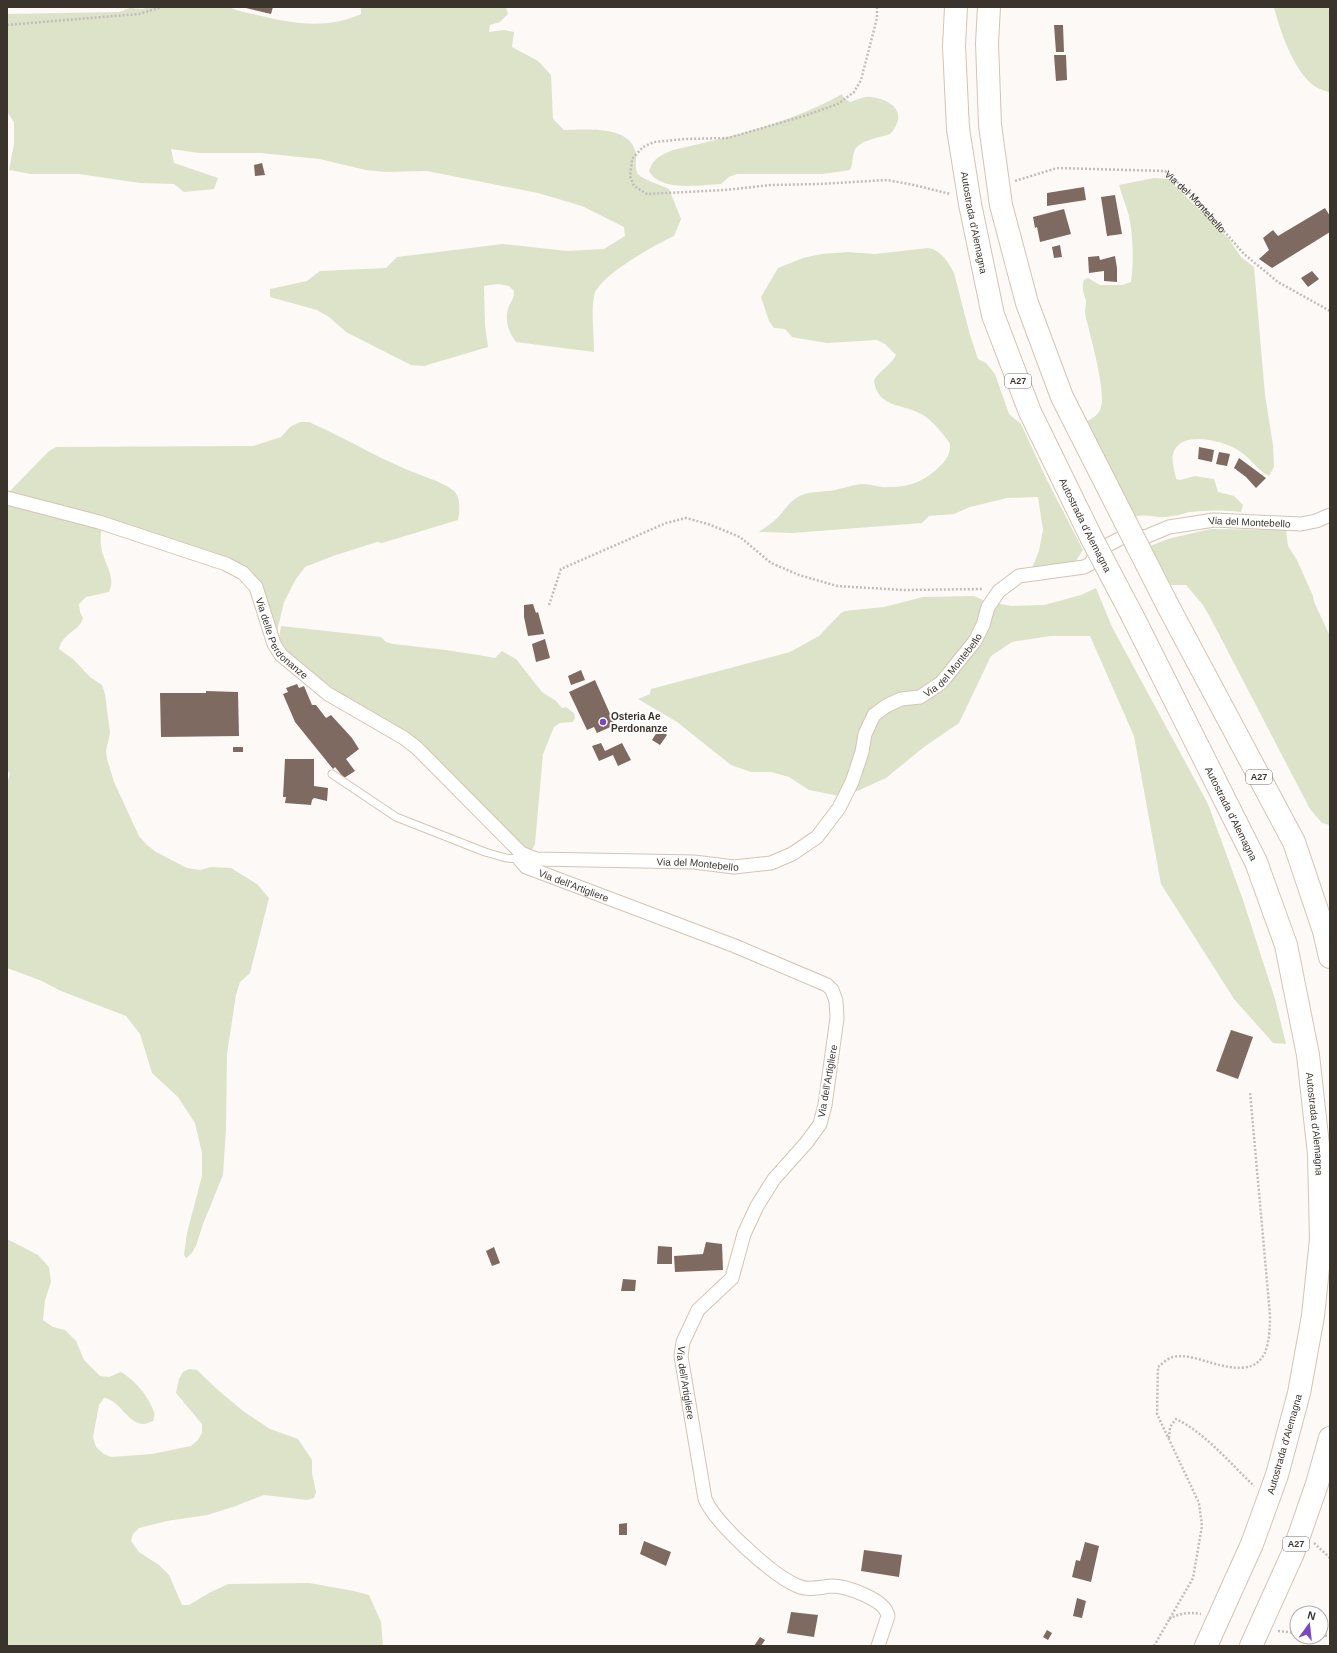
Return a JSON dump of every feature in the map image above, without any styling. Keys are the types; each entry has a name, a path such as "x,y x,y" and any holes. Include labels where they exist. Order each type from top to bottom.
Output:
{"highway":[{"name":"Autostrada d'Alemagna","path":"956,7 954,46 958,129 970,204 993,315 1030,412 1091,538 1132,615 1256,862 1286,945 1308,1055 1319,1154 1321,1239 1314,1316 1299,1393 1276,1474 1252,1544 1206,1646"},
{"name":"A27","path":"989,7 987,43 990,125 1001,205 1032,317 1062,397 1168,606 1294,842 1324,931 1330,957"},
{"name":"A27","path":"1251,1646 1293,1553 1317,1484 1330,1438"}],"street":[{"name":"Via delle Perdonanze","path":"7,498 99,522 226,564 243,573 256,587 274,644 282,655 328,694 404,738 417,748 520,856"},
{"name":"Via del Montebello","path":"520,856 536,859 694,862 734,867 771,863 792,854 817,837 838,808 852,782 862,752 865,734 874,715 886,706 901,699 920,697 941,683 975,641 983,625 988,607 999,591 1019,576 1084,567 1090,564 1100,549 1127,535 1145,537 1169,527 1214,520 1301,524 1316,521 1330,515"},
{"name":"Via dell'Artigliere","path":"520,856 526,867 735,946 826,985 832,990 836,1001 837,1018 825,1105 820,1124 807,1142 774,1179 757,1206 744,1234 732,1278 698,1310 683,1342 681,1356 705,1499 714,1514 733,1536 759,1558 799,1587 817,1588 832,1586 866,1596 879,1603 887,1612 888,1616 878,1646"}],"lane":[{"path":"332,774 396,817 485,852 506,858 520,856"}],"path":[{"path":"7,25 139,14 162,7"},
{"path":"877,7 877,18 861,80 854,92 838,104 804,116 728,138 685,139 654,142 643,147 632,159 630,176 634,186 647,194 725,190 771,185 887,180 957,195"},
{"name":"Via del Montebello","path":"1011,182 1056,168 1165,171 1196,199 1244,254 1278,282 1330,311"},
{"path":"549,605 561,569 666,523 686,518 708,524 740,537 771,563 799,575 837,586 903,590 988,589 999,591"},
{"path":"1154,1646 1193,1578 1202,1526 1199,1503 1157,1414 1158,1367 1172,1357 1188,1356 1216,1364 1246,1369 1254,1366 1265,1352 1270,1334 1270,1315 1250,1092"},
{"path":"1169,1438 1170,1426 1176,1419 1188,1424 1256,1488"},
{"path":"1313,1542 1330,1558"},
{"path":"1169,1620 1178,1614 1188,1612 1203,1615"},
{"path":"1275,1630 1289,1633"}],"green space":[{"path":"152,7 229,7 283,21 314,24 345,20 361,14 361,7 506,7 508,14 500,22 490,25 489,32 504,30 514,32 512,47 538,61 551,75 553,119 564,130 604,131 623,136 630,142 636,153 636,168 638,174 669,189 681,219 674,236 628,262 605,280 598,288 594,296 593,310 594,352 516,342 511,334 507,320 509,306 514,291 509,286 498,284 484,286 485,325 488,347 424,366 411,365 346,332 329,317 317,310 270,297 270,289 307,281 320,271 386,268 397,257 503,244 567,251 604,249 625,236 624,227 582,206 538,193 427,171 385,172 366,170 319,159 261,153 199,153 171,149 174,163 218,178 214,189 184,192 174,184 140,183 79,174 31,174 9,170 14,144 14,122 7,112 7,14 119,12 130,8 142,9"},
{"path":"1274,7 1328,7 1330,12 1330,93 1315,86 1306,78 1293,60"},
{"path":"842,94 844,98 850,102 865,97 886,101 896,109 898,114 898,120 890,134 864,142 856,148 850,170 823,174 737,174 729,177 721,184 692,186 671,185 662,182 654,178 649,171 655,160 673,150 760,128 802,113"},
{"path":"1154,178 1168,179 1229,239 1241,257 1254,267 1265,395 1273,445 1274,467 1269,476 1238,450 1222,443 1202,439 1193,439 1184,442 1177,446 1173,454 1176,479 1180,480 1195,476 1214,479 1218,492 1234,496 1243,505 1241,512 1202,511 1189,512 1167,517 1143,515 1134,517 1086,422 1096,416 1099,412 1102,402 1102,391 1085,313 1086,301 1083,283 1084,280 1088,278 1100,285 1122,285 1131,282 1133,249 1131,232 1129,216 1119,185"},
{"path":"928,248 937,251 947,261 954,273 970,335 978,359 986,363 995,374 1009,414 1021,424 1047,480 1083,550 1075,562 1030,573 1039,551 1043,530 1038,497 1007,498 970,507 954,514 929,516 922,523 792,533 759,532 774,521 790,503 802,495 862,484 897,487 912,484 925,478 937,469 949,453 949,442 927,418 916,411 892,404 880,396 876,389 874,380 896,355 885,344 877,340 827,343 792,337 785,329 774,328 769,321 761,297 778,268 803,258 822,254 848,252 875,254"},
{"path":"300,422 309,422 391,463 437,481 454,491 458,497 459,513 458,520 382,543 377,542 333,556 305,567 296,579 284,602 277,632 254,584 227,557 9,492 49,451 56,447 253,446 281,437 290,427"},
{"path":"7,497 102,526 102,551 111,580 109,592 86,597 79,604 80,612 83,618 79,626 64,639 59,649 74,660 90,677 102,685 105,694 110,733 106,751 107,759 114,782 139,836 156,852 187,868 200,870 211,867 231,868 257,884 269,898 250,973 240,982 236,995 227,1054 226,1128 223,1175 203,1224 196,1246 191,1254 186,1258 184,1255 187,1233 202,1176 202,1153 195,1123 178,1097 152,1073 140,1034 126,1016 7,968 7,784 10,774 7,769"},
{"path":"1210,529 1286,530 1288,546 1297,560 1330,636 1330,825 1322,823 1310,809 1203,605 1186,585 1171,585 1150,546 1168,539"},
{"path":"1096,588 1112,627 1208,804 1243,900 1275,999 1286,1044 1273,1043 1234,999 1161,884 1134,736 1090,636 1050,636 1012,642 991,656 959,723 924,747 886,778 844,797 809,790 789,777 771,772 751,772 731,765 677,722 638,699 650,694 651,689 790,652 819,636 841,613 845,611 884,607 923,597 974,596 985,601 1011,606 1044,605 1081,595"},
{"path":"281,626 381,637 386,642 393,644 446,650 495,658 502,651 516,659 542,692 556,701 562,708 566,707 574,713 575,718 573,722 560,723 554,727 543,754 535,844 532,850 518,845 364,708 333,689 287,653 278,644"},
{"path":"7,1239 38,1255 49,1267 51,1282 45,1300 43,1320 53,1327 65,1330 76,1341 84,1360 100,1376 109,1377 121,1372 136,1384 152,1406 154,1412 153,1421 143,1424 137,1423 115,1403 104,1398 99,1405 93,1437 96,1447 104,1454 111,1457 152,1454 191,1446 198,1440 202,1433 202,1424 176,1393 179,1379 183,1372 189,1369 197,1370 243,1411 270,1429 298,1439 312,1460 312,1473 316,1492 314,1498 307,1500 264,1495 207,1515 167,1521 139,1528 133,1534 131,1541 139,1552 159,1565 169,1575 182,1605 189,1605 228,1584 309,1583 354,1591 369,1595 381,1622 383,1646 7,1646"}],"building":[{"path":"242,7 273,7 271,14"},
{"path":"1054,25 1063,25 1064,52 1056,52"},
{"path":"1054,55 1066,55 1067,80 1056,81"},
{"path":"262,163 265,175 255,176 254,165"},
{"path":"1084,187 1086,200 1047,206 1047,193"},
{"path":"1115,195 1122,234 1107,236 1101,197"},
{"path":"1325,208 1330,216 1330,232 1272,268 1259,259 1269,250 1263,238 1273,230 1278,236"},
{"path":"1064,209 1071,234 1040,242 1033,217"},
{"path":"1060,245 1062,257 1054,258 1052,247"},
{"path":"1099,256 1100,260 1115,256 1117,282 1104,281 1104,271 1089,273 1088,257"},
{"path":"1312,271 1319,279 1308,287 1301,278"},
{"path":"1199,447 1214,450 1212,462 1198,459"},
{"path":"1219,452 1230,454 1227,466 1216,464"},
{"path":"1239,458 1266,478 1256,488 1246,477 1234,468"},
{"path":"533,604 536,613 538,612 544,634 528,636 524,617 524,605"},
{"path":"545,639 550,658 536,662 532,644"},
{"path":"581,670 585,680 571,685 568,676"},
{"path":"595,680 615,725 597,733 594,727 587,730 569,692"},
{"path":"297,684 299,688 304,686 312,705 316,705 326,718 331,715 352,738 359,749 346,759 355,771 344,778 335,767 333,769 295,722 283,694 288,692 286,688"},
{"path":"206,691 238,692 239,736 161,737 160,693 206,693"},
{"path":"659,729 667,735 660,745 652,740"},
{"path":"601,743 605,751 622,743 631,760 618,766 613,755 599,761 592,746"},
{"path":"233,747 243,747 243,752 233,752"},
{"path":"285,759 314,759 314,786 328,788 327,801 314,798 311,805 285,803 286,797 283,797"},
{"path":"1231,1030 1253,1037 1238,1079 1216,1071"},
{"path":"706,1242 722,1244 723,1270 675,1272 674,1256 703,1254"},
{"path":"658,1246 672,1247 672,1264 657,1264"},
{"path":"494,1247 500,1263 492,1266 486,1251"},
{"path":"623,1279 636,1280 635,1291 621,1291"},
{"path":"627,1523 627,1535 619,1535 619,1524"},
{"path":"644,1541 671,1552 666,1566 640,1554"},
{"path":"1085,1542 1099,1546 1091,1582 1072,1577 1076,1560 1080,1561"},
{"path":"864,1550 902,1555 899,1577 861,1571"},
{"path":"1077,1598 1086,1601 1082,1618 1073,1616"},
{"path":"791,1612 818,1615 814,1637 787,1633"},
{"path":"1047,1630 1052,1633 1048,1640 1043,1637"},
{"path":"760,1637 765,1640 761,1646 754,1646"}],"place":[{"name":"Osteria Ae Perdonanze","path":"603,722"}]}
